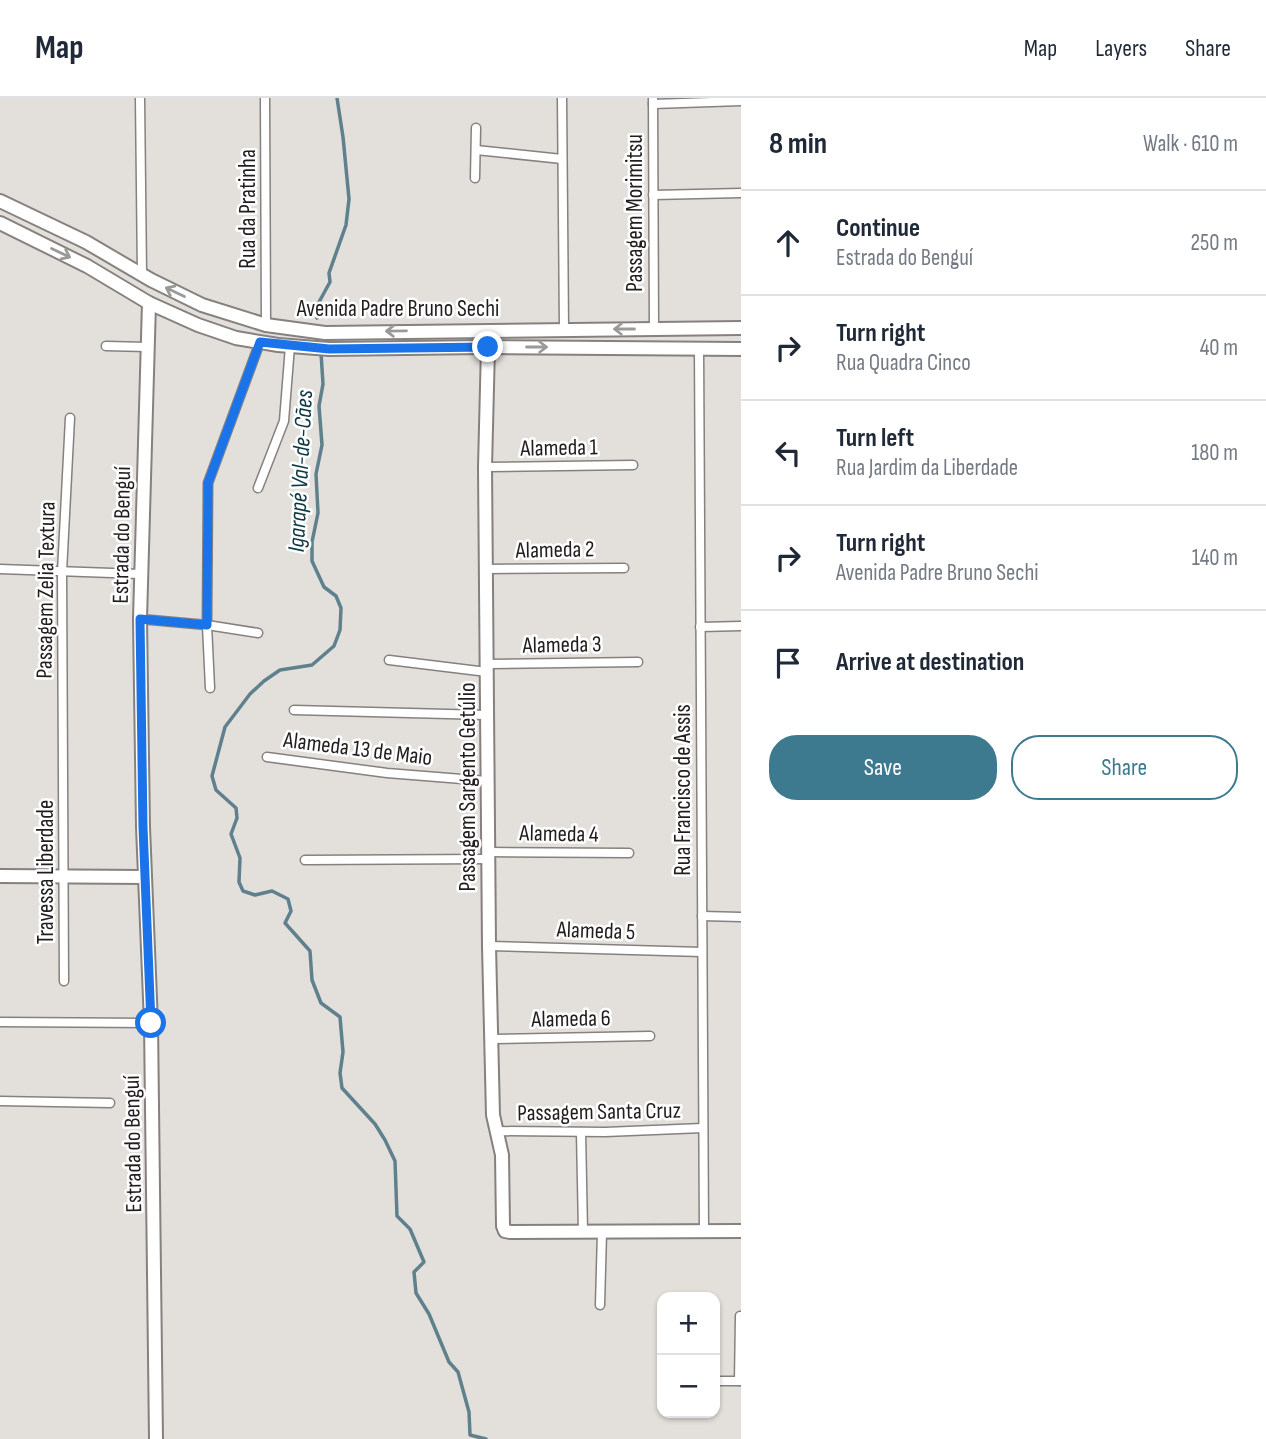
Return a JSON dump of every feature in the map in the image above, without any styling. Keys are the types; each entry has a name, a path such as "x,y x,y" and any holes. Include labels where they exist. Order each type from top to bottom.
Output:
{"street":[{"path":"140,98 142,274"},
{"name":"Rua da Pratinha","path":"265,98 266,322"},
{"path":"562,98 564,329"},
{"path":"653,101 741,101"},
{"name":"Passagem Morimitsu","path":"653,101 654,328"},
{"path":"475,177 476,128"},
{"path":"476,150 562,159"},
{"path":"653,195 741,193"},
{"name":"Avenida Padre Bruno Sechi","path":"0,201 86,242 202,305 266,322 325,332 741,328"},
{"name":"Avenida Padre Bruno Sechi","path":"0,223 87,266 149,303 198,325 236,338 329,349 741,349"},
{"name":"Estrada do Benguí","path":"149,303 140,619 151,1023 156,1439"},
{"path":"210,688 207,625 208,483 260,342"},
{"path":"106,346 147,347"},
{"path":"258,488 284,421 290,346"},
{"name":"Passagem Sargento Getúlio","path":"488,347 485,467 489,946 495,1131 502,1155 503,1226 505,1231 510,1232 583,1232"},
{"name":"Rua Francisco de Assis","path":"699,348 704,1231"},
{"name":"Passagem Zelia Textura","path":"63,762 62,572 70,418"},
{"name":"Alameda 1","path":"485,467 634,465"},
{"name":"Alameda 2","path":"486,569 624,568"},
{"path":"0,569 140,574"},
{"path":"140,619 258,633"},
{"path":"700,628 741,626"},
{"name":"Alameda 3","path":"389,660 487,668 638,662"},
{"path":"293,710 486,715"},
{"name":"Alameda 13 de Maio","path":"267,757 387,773 487,781"},
{"name":"Travessa Liberdade","path":"63,762 64,981"},
{"name":"Alameda 4","path":"305,860 629,853"},
{"path":"0,876 145,877"},
{"path":"702,916 741,917"},
{"name":"Alameda 5","path":"489,946 702,952"},
{"path":"0,1022 151,1023"},
{"name":"Alameda 6","path":"492,1039 650,1036"},
{"path":"0,1101 110,1102"},
{"name":"Passagem Santa Cruz","path":"495,1131 581,1132 703,1128"},
{"path":"581,1132 583,1232 741,1231"},
{"path":"600,1305 602,1232"},
{"path":"720,1381 740,1381 740,1316"}],"waterway":[{"name":"Igarapé Val-de-Cães","path":"317,318 319,302 330,282 329,273 346,225 349,199 337,98"},
{"name":"Igarapé Val-de-Cães","path":"321,353 323,384 319,406 322,445 316,474 318,513 312,542 312,561 324,587 336,596 341,608 340,630 334,646 312,665 280,670 250,694 225,727 212,776 216,790 236,808 237,818 231,834 240,858 239,882 243,891 255,895 272,891 288,899 291,911 285,923 310,951 312,980 321,1003 340,1017 342,1088 375,1124 395,1161 397,1216 410,1229 424,1262 414,1272 416,1293 429,1314 449,1362 458,1372 469,1412 470,1435 486,1439"}],"route":[{"path":"151,1023 143,827 140,619 207,625 208,483 260,342 329,349 488,347"}]}
